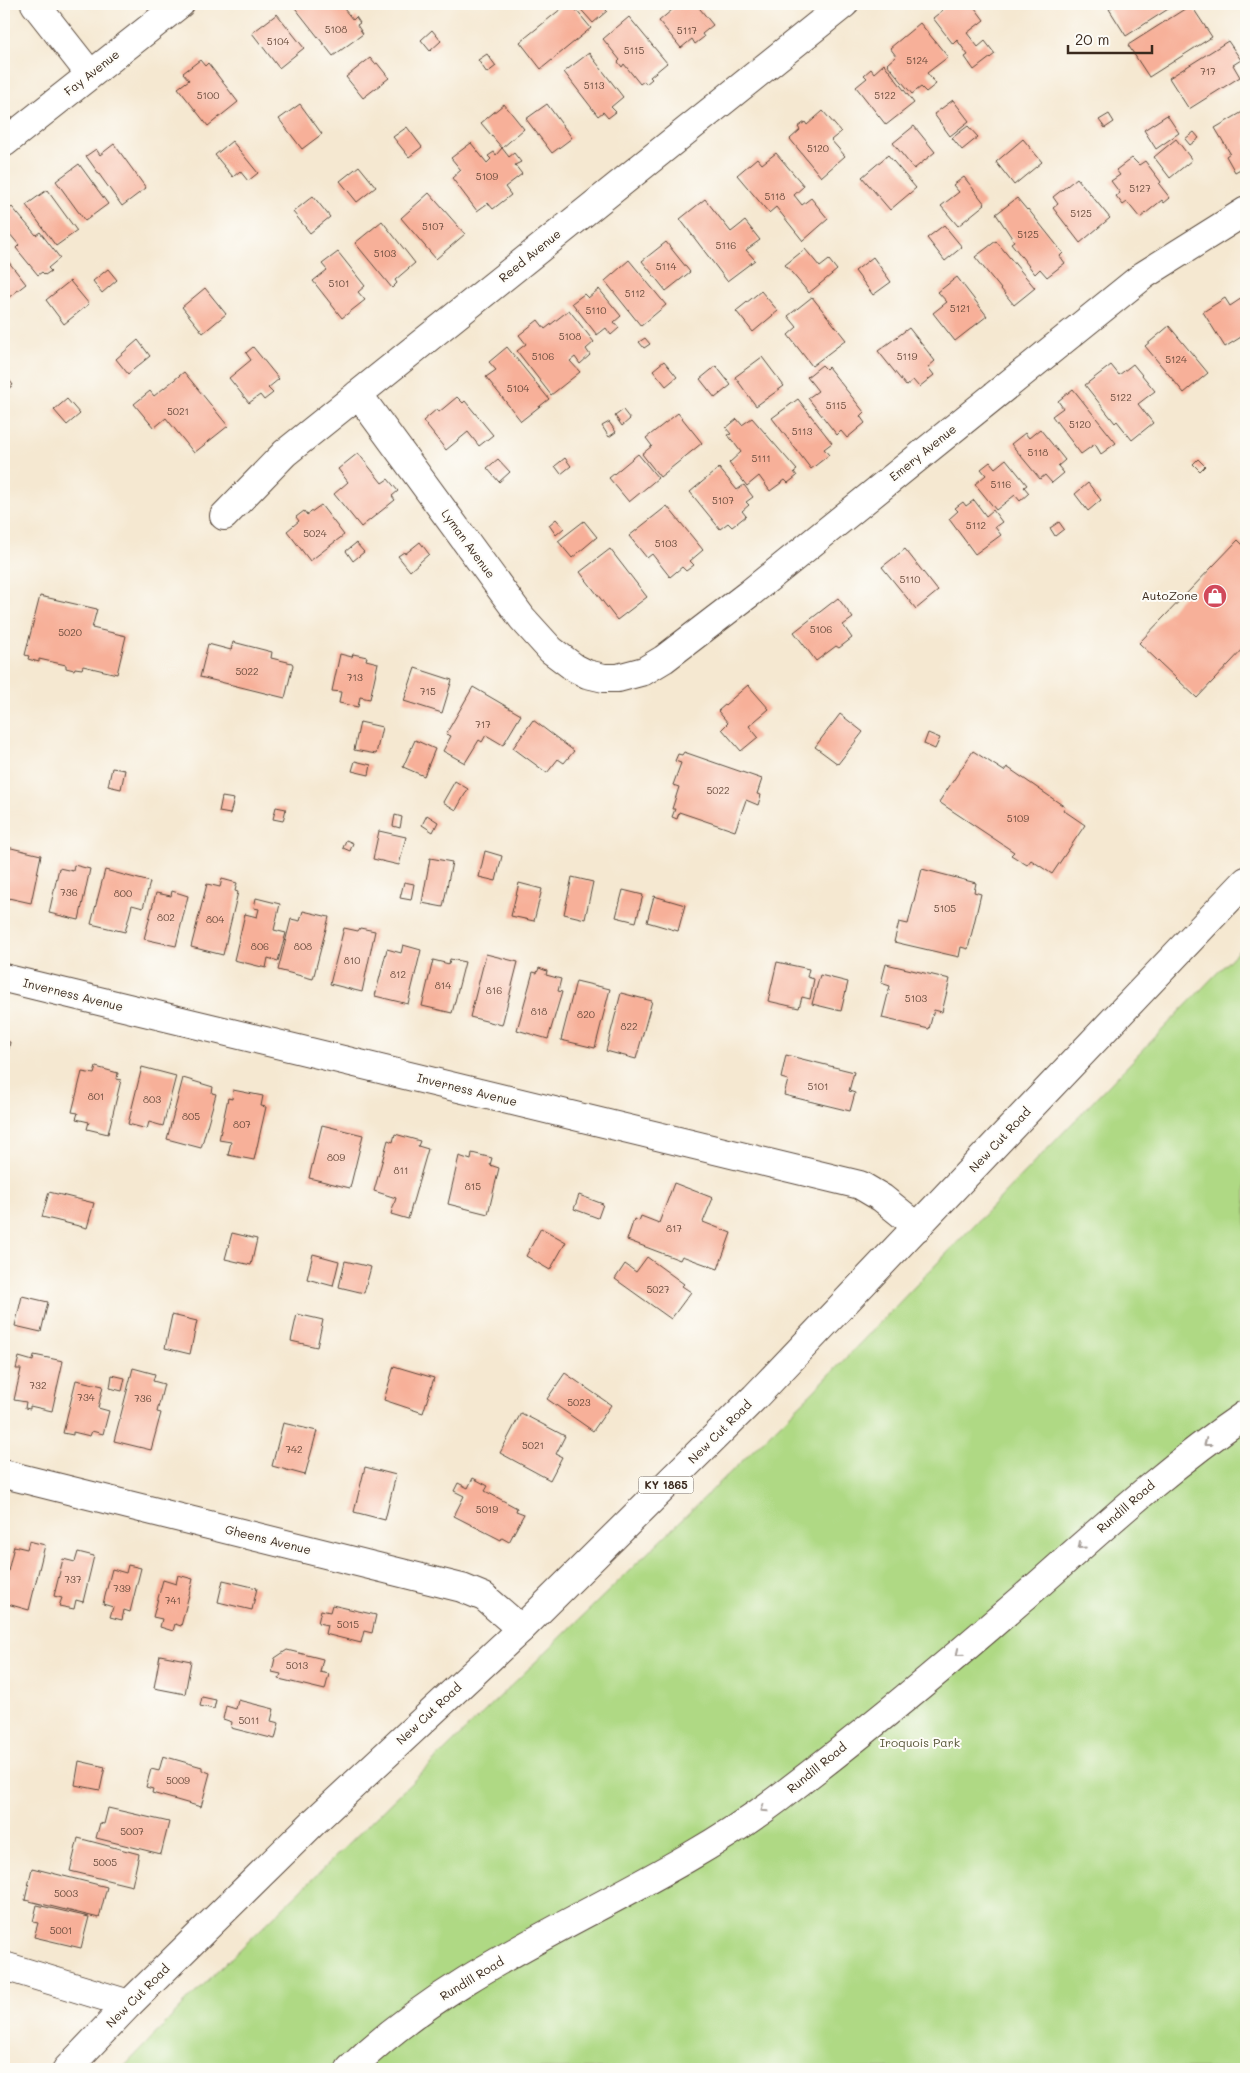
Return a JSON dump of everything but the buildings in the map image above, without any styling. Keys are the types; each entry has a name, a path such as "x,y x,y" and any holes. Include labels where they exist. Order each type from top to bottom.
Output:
{"street":[{"path":"35,4 90,74"},
{"name":"Fay Avenue","path":"4,143 180,4"},
{"name":"Reed Avenue","path":"224,516 285,453 844,4"},
{"name":"Emery Avenue","path":"596,676 618,678 635,674 664,659 750,593 1144,275 1246,211"},
{"name":"Lyman Avenue","path":"358,394 522,618 551,650 575,668 596,676"},
{"name":"New Cut Road","path":"67,2069 129,2004 315,1821 521,1628 755,1397 1246,880"},
{"name":"Inverness Avenue","path":"4,978 860,1186 882,1198 918,1227"},
{"name":"Rundill Road","path":"350,2069 376,2044 460,1984 640,1886 740,1825 779,1798 971,1644 1152,1484 1246,1414"},
{"name":"Gheens Avenue","path":"4,1474 462,1588 484,1597 521,1628"},
{"path":"4,1966 129,2004"}],"green space":[{"name":"Iroquois Park","path":"1246,943 1246,2069 122,2069 188,2000 813,1392"}],"place":[{"name":"AutoZone","path":"1215,596"}]}
